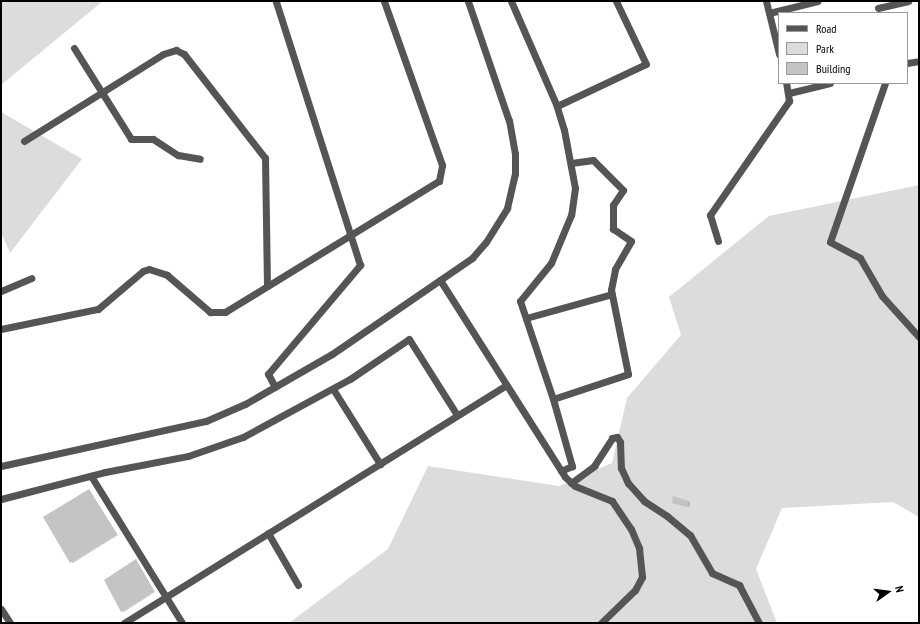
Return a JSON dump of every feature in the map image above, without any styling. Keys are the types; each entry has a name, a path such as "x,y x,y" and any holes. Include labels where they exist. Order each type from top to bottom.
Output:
{"street":[{"path":"274,387 268,374 360,265 276,1"},
{"path":"1,329 98,309 143,271 149,269 167,275 200,306 210,312 218,314 268,286 439,181 442,174 442,165 384,1"},
{"path":"1,466 206,421 274,387 332,354 472,258 486,242 507,208 515,174 514,138 468,1"},
{"path":"511,1 557,106 575,188 570,215 551,263 520,301 553,399 572,466 561,471"},
{"path":"557,106 646,64 616,1"},
{"path":"766,1 778,50"},
{"path":"769,13 818,1"},
{"path":"878,8 908,1"},
{"path":"74,48 131,139 153,139 178,155 200,159"},
{"path":"24,141 170,50 184,54 265,158 268,286"},
{"path":"908,64 919,60"},
{"path":"718,241 710,216 789,101 789,93 786,84"},
{"path":"789,93 826,84"},
{"path":"885,84 830,242 860,258 882,296 919,336"},
{"path":"553,399 628,374 612,294 615,269 632,241 613,229 613,205 623,190 593,160 570,163"},
{"path":"1,291 31,278"},
{"path":"440,280 561,471 571,483 612,500 631,529 642,563 642,577 635,590 601,623"},
{"path":"526,318 612,294"},
{"path":"1,499 91,476 216,448 269,425 333,389 409,339 457,415"},
{"path":"124,623 506,385"},
{"path":"333,389 380,464"},
{"path":"571,483 594,466 612,438 617,437 620,442 620,468 628,483 644,501 667,516 690,535 712,573 739,585 759,623"},
{"path":"91,476 182,623"},
{"path":"268,533 298,585"},
{"path":"1,609 10,623"}],"green space":[{"path":"1,1 103,1 1,85"},
{"path":"1,112 82,159 10,253 1,232"},
{"path":"919,185 919,517 893,502 782,508 756,569 777,623 289,623 388,549 428,466 559,486 612,463 627,398 681,335 669,297 769,216"}],"building":[{"path":"89,489 117,534 70,563 43,517"},
{"path":"673,496 689,501 687,507 672,503"},
{"path":"136,559 154,591 121,612 104,580"}]}
